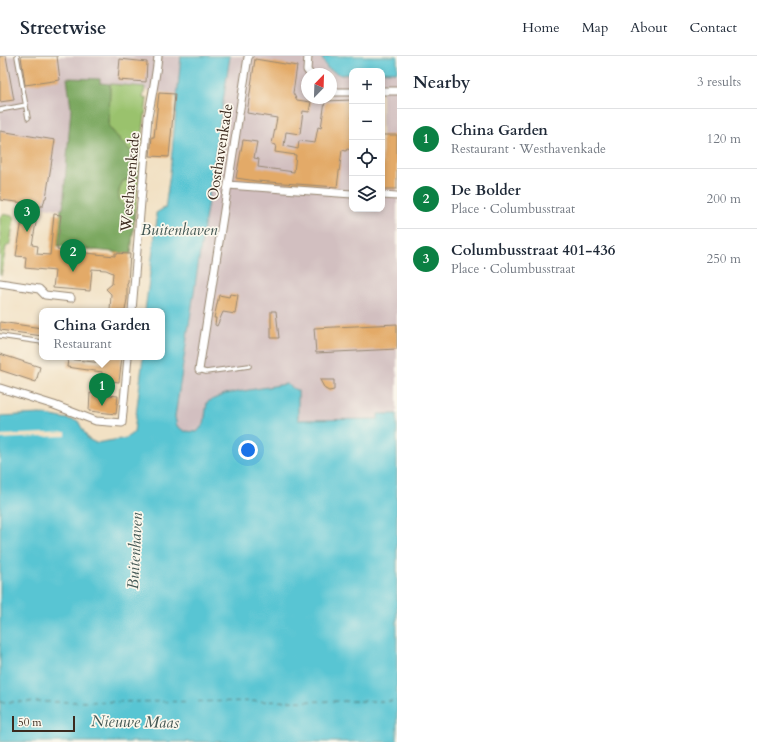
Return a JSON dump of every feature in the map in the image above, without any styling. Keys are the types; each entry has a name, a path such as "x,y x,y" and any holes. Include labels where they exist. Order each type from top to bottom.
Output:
{"street":[{"name":"Westhavenkade","path":"132,308 148,117 155,86 158,56"},
{"name":"Oosthavenkade","path":"199,370 249,56"},
{"path":"307,68 308,56"},
{"path":"385,91 397,91"},
{"path":"337,92 349,92"},
{"path":"228,185 349,194"},
{"path":"385,195 397,196"},
{"path":"0,283 39,289 45,295 72,298"},
{"path":"0,388 54,405 96,421 122,422 128,360"}],"lane":[{"path":"17,56 28,118"},
{"path":"0,110 26,105"},
{"path":"0,336 39,342"},
{"path":"199,370 206,372 249,366"}],"shaded area":[{"path":"0,56 397,56 397,433 160,444 206,98 75,81 63,210 0,200"}],"green space":[{"path":"67,78 100,79 100,83 110,84 109,127 127,148 140,157 139,177 123,181 119,192 122,204 135,213 131,254 58,246 61,209 63,209 71,108"},
{"path":"110,84 145,87 143,98 147,99 140,157 127,148 109,127"},
{"path":"139,177 135,213 122,204 119,192 123,181"},
{"path":"3,214 13,216 14,219 10,244 6,247 1,276 0,217"}],"water":[{"path":"181,56 230,56 175,417 177,426 184,431 197,432 204,424 207,402 225,394 286,384 298,391 298,420 378,419 378,414 397,414 397,742 0,742 0,416 41,414 78,421 88,439 96,443 126,438 134,432 143,360 165,360 165,308 145,308 157,219 156,213 164,208 165,209 170,173"},
{"path":"321,56 397,56 397,72 385,72 385,68 349,68 349,74 341,75 337,73 337,68 327,68"}],"pier":[{"path":"66,432 66,436 0,439 0,435"}],"building":[{"path":"0,56 6,56 14,100 0,102"},
{"path":"21,56 57,56 60,80 25,85"},
{"path":"120,59 147,62 146,82 118,80"},
{"path":"255,59 297,66 293,93 297,100 301,101 301,104 311,104 309,112 303,111 300,134 286,132 284,146 298,149 299,141 315,143 318,127 321,128 325,104 337,104 337,101 349,100 349,149 347,149 346,151 342,150 337,187 256,181 236,178 243,140 257,142 254,158 259,159 258,167 294,172 296,155 275,152 276,145 272,144 277,118 247,113"},
{"path":"159,93 175,94 169,157 150,156 152,137 154,137"},
{"path":"0,131 55,140 46,198 43,206 39,206 32,245 38,246 37,254 50,255 54,214 61,215 57,250 115,256 115,253 130,254 126,308 110,308 111,294 106,289 112,284 113,273 106,270 92,269 90,291 53,288 55,271 25,268 26,257 16,256 25,203 0,200"},
{"path":"385,135 397,135 397,189 385,189"},
{"path":"230,294 238,295 235,314 223,312 217,326 215,325 216,318 214,318 219,295 229,297"},
{"path":"271,311 276,311 279,338 271,338"},
{"path":"0,322 39,328 39,336 0,330"},
{"path":"397,324 397,349 316,353 314,328"},
{"path":"0,354 40,367 36,382 0,370"},
{"path":"68,360 102,363 102,360 122,360 119,382 104,380 104,377 102,377 102,372 67,367"},
{"path":"320,380 334,380 334,390 329,391 325,389"},
{"path":"90,393 118,396 116,414 89,411"}],"ferry route":[{"path":"0,702 397,701"}],"place":[{"name":"Columbusstraat 401-436","path":"27,232"},
{"name":"De Bolder","path":"73,272"},
{"name":"China Garden","path":"102,406"}],"water label":[{"name":"Buitenhaven","path":"179,229"},
{"name":"Buitenhaven","path":"134,551"},
{"name":"Nieuwe Maas","path":"135,721"}]}
